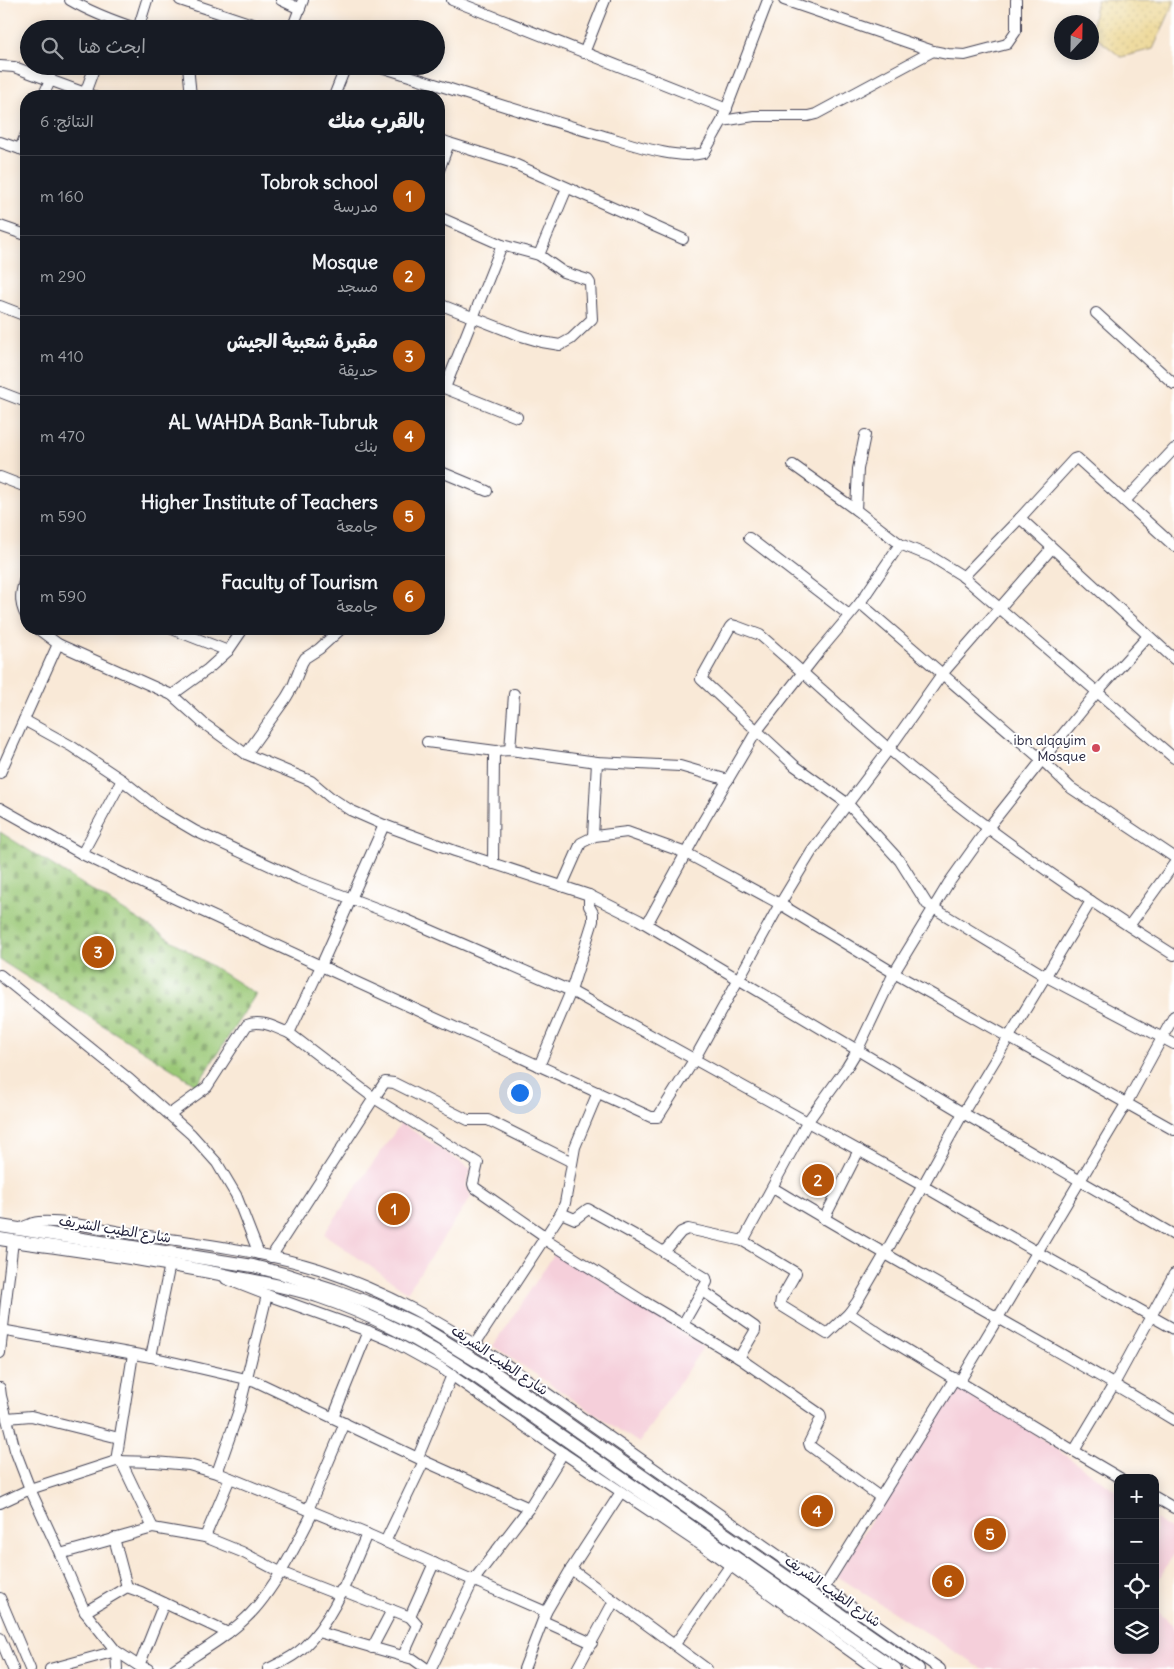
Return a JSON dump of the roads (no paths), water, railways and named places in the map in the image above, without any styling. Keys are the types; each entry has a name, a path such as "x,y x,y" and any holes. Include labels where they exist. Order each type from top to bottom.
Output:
{"main road":[{"name":"شارع الطيب الشريف","path":"0,1226 253,1266 334,1290 374,1305 418,1325 493,1371 918,1669"},
{"name":"شارع الطيب الشريف","path":"6,1240 170,1264 295,1290 320,1297 378,1321 436,1350 578,1446 895,1669"}],"street":[{"path":"70,0 103,20"},
{"path":"141,20 147,0"},
{"path":"180,0 240,20"},
{"path":"281,0 301,4 295,20"},
{"path":"452,0 466,2 584,52 727,109"},
{"path":"584,52 605,0"},
{"path":"406,75 537,117 657,151 693,156 704,153 722,121 768,0"},
{"path":"784,0 933,51 965,55 1007,44 1016,31 1016,0"},
{"path":"722,121 754,116 808,116 816,114 933,51"},
{"path":"2,64 20,69"},
{"path":"39,75 77,90"},
{"path":"90,90 93,75"},
{"path":"189,75 190,90"},
{"path":"336,90 342,75"},
{"path":"46,90 51,79"},
{"path":"445,140 498,158 683,239"},
{"path":"0,142 20,149"},
{"path":"445,155 450,142"},
{"path":"539,255 567,188"},
{"path":"445,220 502,244 539,255 563,272 588,280 590,282 592,319 571,339 560,345 518,335 445,306"},
{"path":"0,226 20,233"},
{"path":"445,380 502,244"},
{"path":"0,306 20,314"},
{"path":"1096,313 1174,384"},
{"path":"445,388 517,417"},
{"path":"0,392 20,400"},
{"path":"856,510 858,469 865,435"},
{"path":"1125,501 1174,449"},
{"path":"963,577 1075,458 1174,546"},
{"path":"793,464 900,544 940,562 963,577 998,609 1174,758"},
{"path":"445,474 487,491"},
{"path":"0,477 20,485"},
{"path":"1020,518 1174,659"},
{"path":"749,538 849,615"},
{"path":"647,924 756,732 860,603 900,544"},
{"path":"0,808 82,854 178,900 651,1117 658,1117 694,1060 738,978 812,851 889,749 942,674 1052,548"},
{"path":"860,603 1042,760 1071,788 1174,857"},
{"path":"1174,955 1091,902 988,828 889,749 758,634 732,625 730,627 700,678 756,732 795,766 848,804 895,855 923,898 933,909 1045,976 1174,1044"},
{"path":"46,635 58,644 172,694 203,723 246,754 311,781 330,797 350,810 384,825 493,864 589,895 647,924 963,1113 1174,1235"},
{"path":"187,635 228,651"},
{"path":"172,694 208,669 228,651 239,635"},
{"path":"246,754 294,686 305,658 335,635"},
{"path":"743,1241 808,1121 858,1049 894,973 948,884 988,828 1042,760 1097,692 1148,636"},
{"path":"0,773 58,644"},
{"path":"510,750 514,694"},
{"path":"24,720 71,746 122,780 161,811 195,831 291,876 352,898 571,991 808,1121 1174,1329"},
{"path":"427,742 496,751 510,750 597,762 680,766 728,780"},
{"path":"493,864 494,756 496,751"},
{"path":"593,836 597,762"},
{"path":"82,854 122,780"},
{"path":"289,1033 384,825"},
{"path":"562,886 581,842 593,836 626,832 686,853 780,904 894,973 1174,1130"},
{"path":"1129,926 1174,864"},
{"path":"539,1066 571,991 593,922 593,913 589,906 589,895"},
{"path":"664,1252 681,1232 688,1229 743,1241 796,1273 780,1305 827,1334 849,1313 857,1302 963,1113 1091,902"},
{"path":"0,975 130,1080 192,1134 217,1164 236,1195 259,1254"},
{"path":"824,1588 880,1497 997,1318 1126,1104 1174,1016"},
{"path":"170,1114 207,1087 247,1025 261,1022 289,1033 374,1098 478,1163 474,1186 545,1238 643,1301 739,1358 820,1414 821,1418 809,1443 810,1446 880,1497"},
{"path":"271,1257 385,1082 390,1082 468,1120 488,1120 572,1162"},
{"path":"475,1344 561,1212 565,1203 575,1147 598,1092"},
{"path":"824,1219 859,1150"},
{"path":"773,1188 1174,1420"},
{"path":"561,1212 575,1219 588,1209 706,1278 708,1281 683,1324"},
{"path":"19,1229 33,1223 59,1223 204,1244 259,1254 318,1269 380,1292 424,1314 475,1344 940,1669"},
{"path":"0,1353 6,1240"},
{"path":"151,1357 170,1264"},
{"path":"216,1273 267,1295 368,1331 423,1357 730,1566 875,1669"},
{"path":"1074,1451 1114,1384 1174,1274"},
{"path":"702,1291 755,1327 755,1331 739,1358"},
{"path":"217,1473 239,1410 267,1295"},
{"path":"849,1313 882,1335 1114,1474"},
{"path":"1,1330 151,1357 247,1378 529,1508"},
{"path":"334,1418 368,1331"},
{"path":"133,1354 119,1438 118,1461 153,1528"},
{"path":"384,1542 421,1459 452,1375"},
{"path":"0,1388 15,1450 30,1489 85,1612 116,1652 144,1668 164,1603"},
{"path":"7,1418 31,1416 119,1438"},
{"path":"174,1669 246,1618 260,1602 302,1535 344,1423"},
{"path":"431,1669 473,1581 529,1508 563,1452"},
{"path":"0,1503 30,1489 118,1461 181,1464 217,1473 368,1534 473,1581 592,1643"},
{"path":"205,1537 230,1478"},
{"path":"524,1669 544,1617 571,1569 622,1492"},
{"path":"1159,1499 1174,1508"},
{"path":"60,1554 153,1528 205,1537 242,1552 280,1572 410,1617 417,1625 408,1661"},
{"path":"268,1669 291,1657 303,1648 318,1632 368,1534"},
{"path":"114,1538 126,1587"},
{"path":"410,1617 434,1563"},
{"path":"675,1644 730,1566"},
{"path":"571,1569 675,1644 703,1668"},
{"path":"85,1612 126,1587"},
{"path":"126,1587 228,1632"},
{"path":"0,1598 30,1669"},
{"path":"577,1669 614,1601"},
{"path":"372,1648 392,1610"},
{"path":"318,1632 372,1648 427,1669"},
{"path":"0,1638 13,1669"},
{"path":"50,1669 116,1652"},
{"path":"116,1652 117,1669"}],"place":[{"name":"ibn alqayim Mosque","path":"1096,748"},
{"name":"مقبرة شعبية الجيش","path":"98,952"},
{"name":"Mosque","path":"818,1180"},
{"name":"Tobrok school","path":"394,1209"},
{"name":"AL WAHDA Bank-Tubruk","path":"817,1511"},
{"name":"Higher Institute of Teachers","path":"990,1534"},
{"name":"Faculty of Tourism","path":"948,1581"}]}
